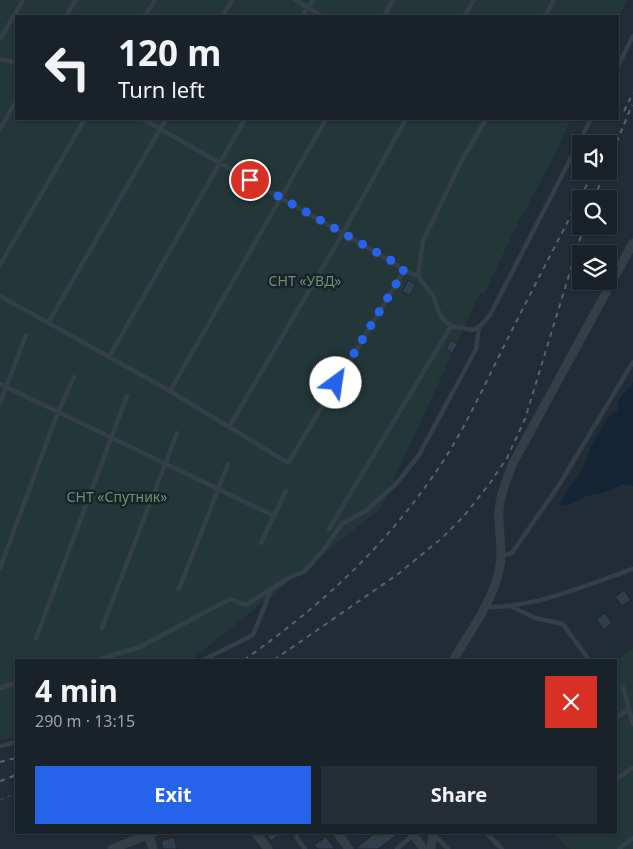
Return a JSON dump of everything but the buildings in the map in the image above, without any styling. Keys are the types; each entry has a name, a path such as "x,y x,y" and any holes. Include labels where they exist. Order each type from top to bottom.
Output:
{"street":[{"path":"454,659 496,583 501,556 500,509 504,486 512,465 633,243"},
{"path":"112,849 152,834 153,849"},
{"path":"257,834 268,849"},
{"path":"338,834 349,849"},
{"path":"412,834 424,849"},
{"path":"431,849 433,834"}],"lane":[{"path":"0,39 23,0"},
{"path":"67,15 76,0"},
{"path":"146,15 154,0"},
{"path":"224,15 232,0"},
{"path":"295,0 320,15"},
{"path":"303,15 313,0"},
{"path":"385,15 393,0"},
{"path":"465,15 474,0"},
{"path":"546,15 554,0"},
{"path":"619,64 633,36"},
{"path":"0,59 15,63"},
{"path":"0,129 15,102"},
{"path":"0,265 84,120"},
{"path":"145,120 392,261 404,271 418,276 433,296 441,317 451,326 472,330 479,327 490,315 589,120"},
{"path":"48,323 165,120"},
{"path":"109,357 244,120"},
{"path":"170,391 325,120"},
{"path":"229,427 343,233 405,120"},
{"path":"418,276 424,241 462,160 485,120"},
{"path":"0,296 170,391 288,463 404,271"},
{"path":"329,529 451,326"},
{"path":"99,659 140,647 230,599 246,606 290,577 304,572 321,553 342,524 367,510 396,484 418,455 476,349 479,327"},
{"path":"0,403 26,334"},
{"path":"501,556 512,553 543,509 633,362"},
{"path":"0,568 58,412 74,377"},
{"path":"0,384 274,516"},
{"path":"36,638 128,396"},
{"path":"102,628 176,434"},
{"path":"179,588 228,464"},
{"path":"261,543 286,491"},
{"path":"484,607 510,606 564,592 633,569"},
{"path":"205,659 253,635 272,589"},
{"path":"510,606 535,618 563,624 588,659"},
{"path":"0,688 15,683"},
{"path":"623,687 633,724"},
{"path":"617,717 628,709"},
{"path":"0,746 15,742"},
{"path":"617,778 633,768"},
{"path":"294,834 305,849"},
{"path":"397,849 412,834"},
{"path":"434,834 448,849"},
{"path":"487,834 502,849"},
{"path":"619,849 633,838"}],"path":[{"path":"0,800 15,794"}],"green space":[{"name":"СНТ «УВД»","path":"0,0 627,0 619,18 619,15 15,15 15,120 571,120 484,294 480,293 381,508 192,659 15,659 15,737 0,741"},
{"path":"633,648 633,849 569,849 555,834 617,834 617,660"}],"water":[{"path":"633,382 633,486 623,484 606,492 587,496 566,506 561,505 567,491 582,470 596,436 609,417 618,410 619,401"}],"railway":[{"path":"624,111 633,93"},
{"path":"617,142 632,105"},
{"path":"245,659 298,620 347,577 370,554 413,504 453,446 589,180"},
{"path":"598,190 601,180"},
{"path":"275,659 398,574 442,538 464,516 490,483 507,458 525,419 581,235"},
{"path":"0,762 15,758"},
{"path":"0,781 15,775"}],"route":[{"path":"250,180 392,261 404,271 336,383"}],"park label":[{"name":"СНТ «Спутник»","path":"117,497"}]}
